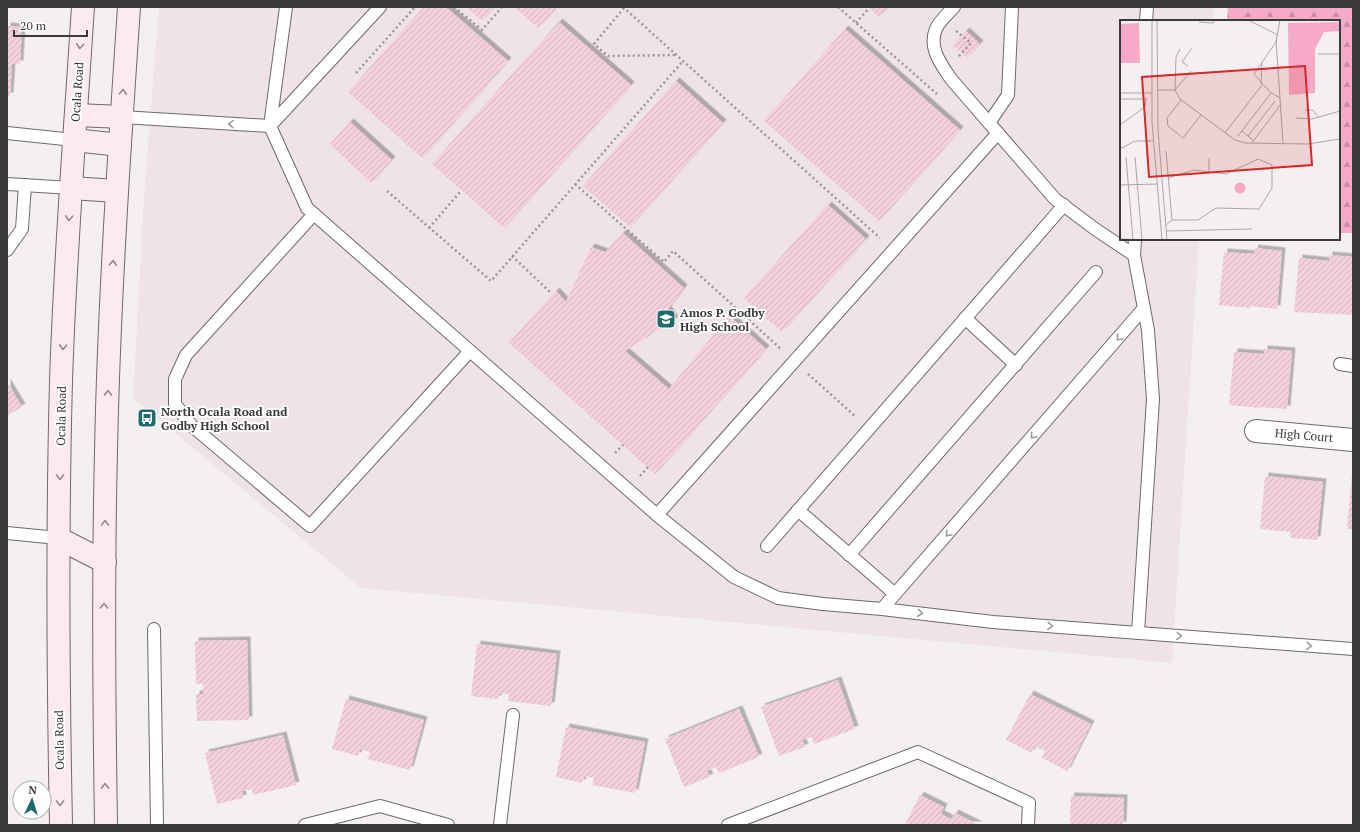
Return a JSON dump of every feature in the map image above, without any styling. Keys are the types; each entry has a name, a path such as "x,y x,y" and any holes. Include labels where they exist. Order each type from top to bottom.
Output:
{"main road":[{"name":"Ocala Road","path":"61,825 58,687 58,538 61,380 71,188 83,7"},
{"path":"106,825 104,638 106,451 112,270 129,7"},
{"path":"76,115 122,117"},
{"path":"74,140 120,145"},
{"path":"71,188 117,191"},
{"path":"58,538 105,562"}],"street":[{"name":"High Court","path":"1256,431 1353,440"}],"lane":[{"path":"286,7 270,126 307,208 657,514 734,577 778,598 823,604 882,609 993,622 1353,649"},
{"path":"270,126 380,7"},
{"path":"954,7 936,28 933,41 937,57 951,79 1055,199 1095,229 1134,255"},
{"path":"989,123 1008,95 1012,7"},
{"path":"1146,20 1147,7"},
{"path":"122,117 270,126"},
{"path":"7,133 74,140"},
{"path":"657,514 998,133"},
{"path":"7,184 71,188"},
{"path":"7,250 22,229 25,185"},
{"path":"767,546 1064,205"},
{"path":"314,214 186,355 175,379 175,404 191,425 310,526 470,350"},
{"path":"1135,240 1134,255 1148,330 1153,399 1138,633"},
{"path":"850,555 1096,272"},
{"path":"882,609 1144,308"},
{"path":"965,318 1016,365"},
{"path":"1340,364 1353,366"},
{"path":"798,510 895,594"},
{"path":"7,534 58,538"},
{"path":"154,629 157,825"},
{"path":"500,825 513,715"},
{"path":"728,825 918,752 1029,803 1028,825"},
{"path":"305,825 380,806 448,825"}],"path":[{"path":"356,73 415,7"},
{"path":"454,7 482,30 502,7"},
{"path":"838,7 941,98"},
{"path":"677,56 608,56 594,44 624,8 881,239 876,244"},
{"path":"856,23 869,8"},
{"path":"387,191 491,281 683,61"},
{"path":"575,184 664,262 673,251 783,350 778,356"},
{"path":"429,228 460,192"},
{"path":"512,256 550,292"},
{"path":"794,361 868,429"},
{"path":"614,454 623,445"},
{"path":"609,449 620,458"},
{"path":"640,476 648,467"},
{"path":"634,472 645,481"}],"shaded area":[{"name":"Amos P. Godby High School","path":"159,7 1214,7 1213,20 1120,20 1120,240 1199,240 1172,663 361,588 133,398 144,196"}],"green space":[{"path":"1228,7 1353,7 1353,233 1340,233 1340,20 1227,20"}],"building":[{"path":"424,7 446,7 508,61 422,158 348,92"},
{"path":"466,7 494,7 482,21"},
{"path":"514,7 557,7 538,28"},
{"path":"868,7 889,7 879,17"},
{"path":"559,22 631,85 504,228 432,164"},
{"path":"7,26 22,27 20,64 12,64 10,96 7,96"},
{"path":"845,29 960,130 879,221 764,121"},
{"path":"966,31 980,44 967,58 953,45"},
{"path":"676,81 723,123 630,227 583,186"},
{"path":"350,122 392,160 371,183 330,144"},
{"path":"828,205 866,239 782,332 744,298"},
{"path":"623,233 684,288 668,309 675,320 625,351 669,389 729,316 766,349 655,474 509,343 556,291 566,302 591,247 605,252"},
{"path":"1255,248 1282,251 1277,309 1219,305 1224,252 1254,254"},
{"path":"1329,255 1353,257 1352,315 1294,312 1299,258 1329,261"},
{"path":"1264,349 1292,351 1287,409 1229,405 1234,352 1264,354"},
{"path":"7,382 22,407 7,416"},
{"path":"1352,473 1353,529 1347,529"},
{"path":"1265,476 1323,482 1317,540 1290,538 1291,532 1260,529"},
{"path":"247,640 249,720 197,721 196,694 203,694 203,684 196,684 195,641"},
{"path":"477,644 557,654 551,706 508,701 509,694 499,693 498,699 471,696"},
{"path":"838,680 855,729 814,744 812,737 802,740 805,747 779,756 761,707"},
{"path":"1030,694 1091,724 1067,771 1042,758 1045,751 1034,746 1031,753 1006,740"},
{"path":"346,699 424,720 410,770 368,759 370,752 360,749 358,756 332,749"},
{"path":"739,709 759,757 719,773 716,767 707,771 710,777 684,787 665,739"},
{"path":"566,727 645,742 635,793 592,785 594,778 584,776 582,783 556,777"},
{"path":"283,735 296,785 253,795 252,789 242,791 243,798 217,804 205,753"},
{"path":"920,795 944,807 941,814 951,819 955,813 979,825 905,825"},
{"path":"1071,796 1124,798 1123,825 1070,824"}],"place":[{"name":"Amos P. Godby High School","path":"666,319"},
{"name":"North Ocala Road and Godby High School","path":"147,418"}]}
